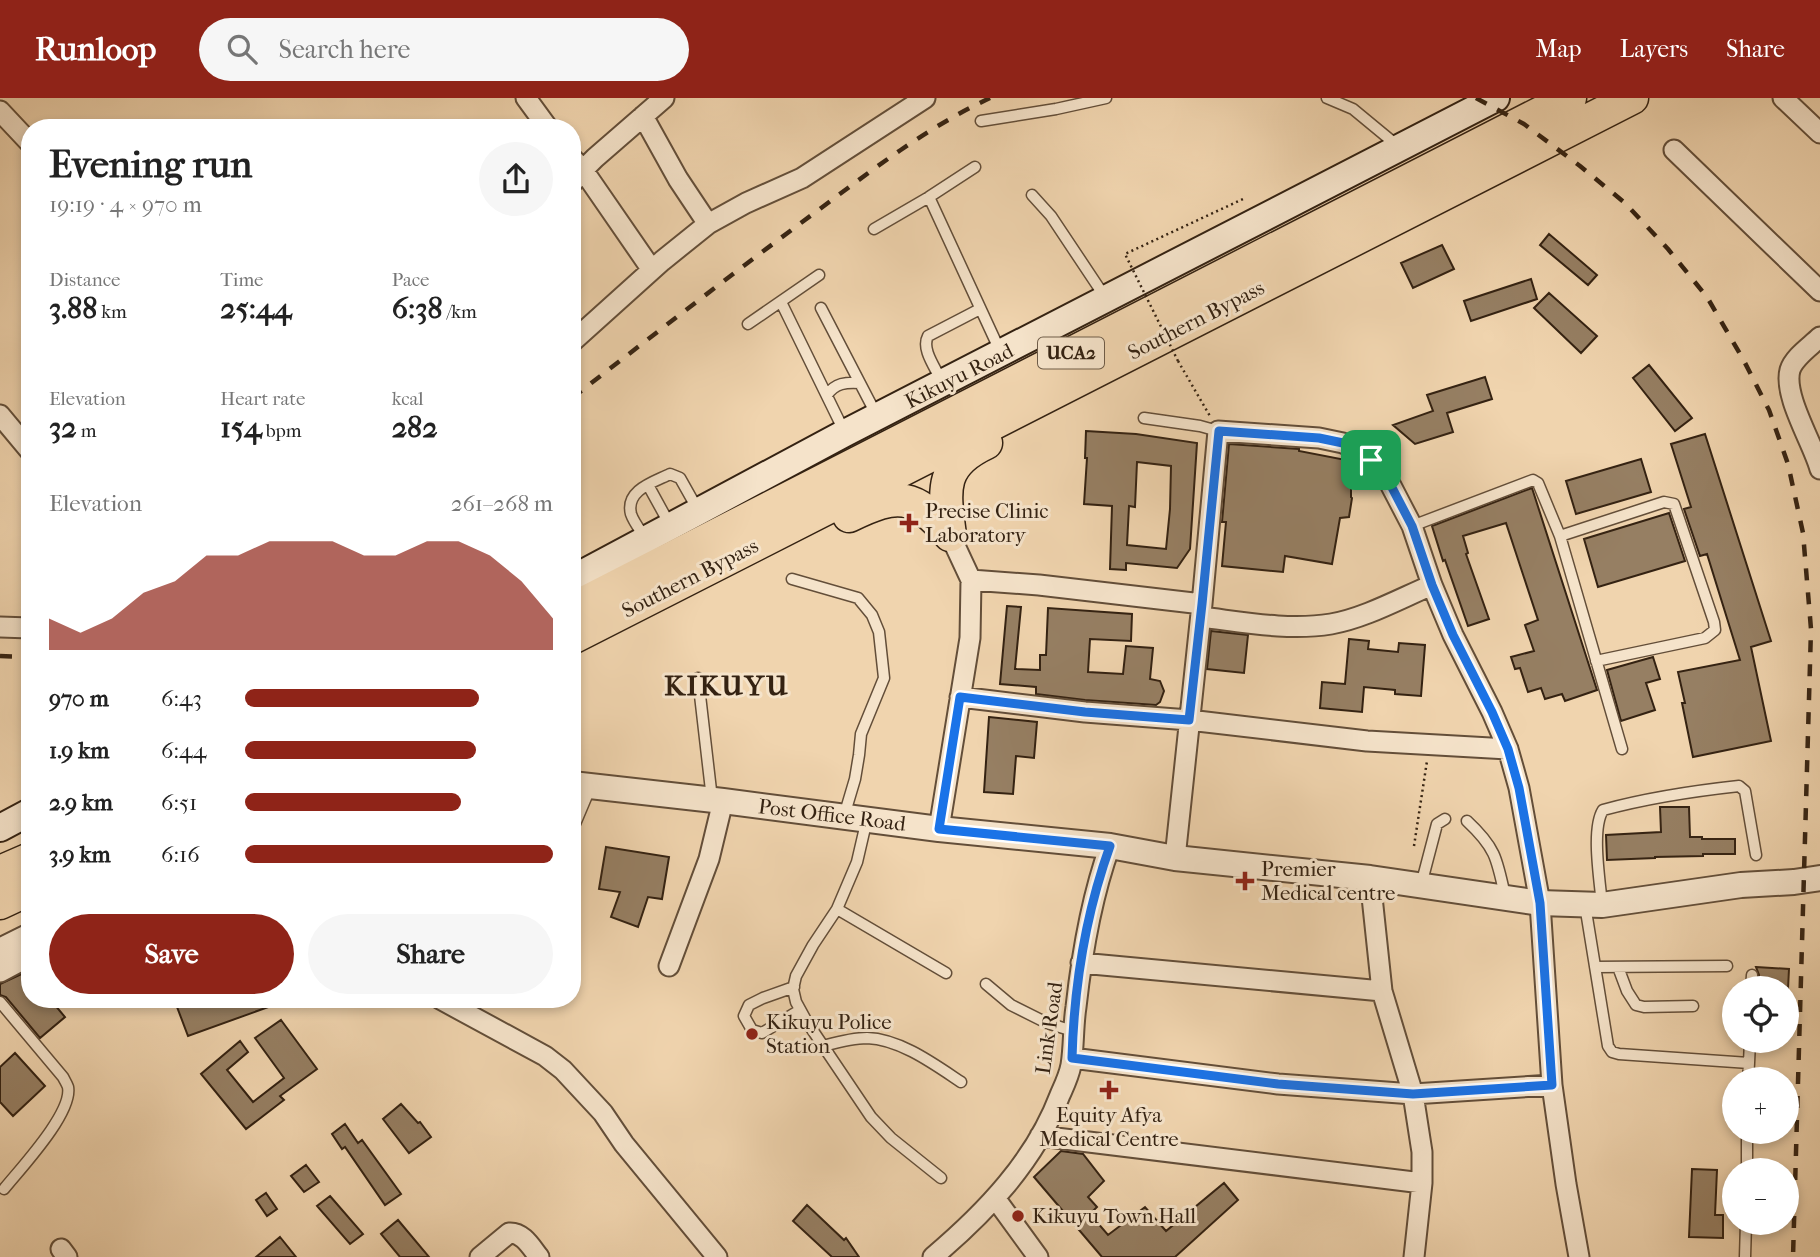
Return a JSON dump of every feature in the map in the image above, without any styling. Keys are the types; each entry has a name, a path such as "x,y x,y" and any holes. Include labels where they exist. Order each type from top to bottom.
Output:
{"highway":[{"name":"Southern Bypass","path":"581,604 1570,98"},
{"name":"Southern Bypass","path":"581,634 1632,98"},
{"path":"950,535 946,496 947,481 954,466 978,447 1086,394 1102,383 1115,362"},
{"path":"664,592 688,599 699,596 862,510 896,499 907,500 925,509 950,535"},
{"path":"0,872 21,863"},
{"path":"0,903 21,893"}],"main road":[{"name":"Kikuyu Road","path":"581,574 845,433 1496,98"},
{"path":"0,828 21,817"}],"street":[{"path":"526,98 541,119"},
{"path":"581,167 664,98"},
{"path":"1783,98 1820,133"},
{"path":"581,334 708,224 746,203 802,178 919,100"},
{"path":"0,111 21,133"},
{"path":"643,116 678,179 708,224"},
{"path":"1674,150 1820,291"},
{"path":"581,178 652,270"},
{"path":"1820,337 1796,360 1790,369 1790,380 1792,396 1820,469"},
{"path":"0,415 21,440"},
{"path":"1175,858 1219,431 1319,438 1343,443 1361,452 1387,478 1412,526 1453,635 1508,749 1519,788 1540,903 1552,1085 1579,1257"},
{"path":"939,829 970,638 971,580 950,535"},
{"path":"971,580 1039,585 1299,626 1331,624 1432,585"},
{"path":"0,627 21,628"},
{"path":"960,697 1367,741 1508,749"},
{"name":"Post Office Road","path":"582,785 939,829 1110,846 1175,858 1370,878 1540,903 1593,905 1741,884 1794,883 1820,878"},
{"path":"669,966 709,859 718,800"},
{"name":"Link Road","path":"933,1257 956,1238 1023,1165 1052,1115 1070,1068 1081,963 1101,872 1110,846"},
{"path":"1370,878 1382,991 1413,1094 1422,1152 1415,1257"},
{"path":"0,951 21,940"},
{"path":"0,972 21,961"},
{"path":"1081,963 1382,991"},
{"path":"457,1008 545,1056 563,1070 603,1113 624,1144 718,1257"},
{"path":"1072,1058 1278,1084 1413,1094 1552,1085"},
{"path":"1040,1136 1422,1183"},
{"path":"995,1198 1038,1257"},
{"path":"480,1257 509,1233 521,1236 539,1257"}],"lane":[{"path":"981,121 1106,98"},
{"path":"1327,98 1353,109 1399,147"},
{"path":"874,229 975,167"},
{"path":"1032,195 1051,216 1107,300"},
{"path":"929,197 1001,354"},
{"path":"748,324 819,275"},
{"path":"781,302 845,433"},
{"path":"821,308 877,418"},
{"path":"943,384 925,342 928,336 980,309"},
{"path":"827,395 837,386 860,383"},
{"path":"1144,418 1219,431"},
{"path":"646,539 631,514 630,503 638,491 648,485 670,474 676,475 699,511"},
{"path":"1412,526 1533,480 1538,482 1560,536 1622,749"},
{"path":"648,485 671,526"},
{"path":"1560,536 1664,502 1674,504 1714,622 1715,630 1705,638 1596,661"},
{"path":"792,579 858,598 872,615 879,632 884,678 861,734 855,779 857,862 837,909 796,976 796,1002 871,1117 891,1138 941,1178"},
{"path":"698,678 718,800"},
{"path":"1749,1063 1619,1054 1612,1052 1608,1046 1595,967 1593,905 1598,818 1602,810 1626,804 1739,786 1745,791 1756,855"},
{"path":"1421,885 1437,824 1445,819"},
{"path":"1467,821 1484,837 1494,853 1505,898"},
{"path":"837,909 946,973"},
{"path":"1595,967 1727,966"},
{"path":"1618,967 1630,996 1639,1006 1693,1006"},
{"path":"986,984 1011,1005 1047,1023 1073,1031"},
{"path":"794,986 749,1005 744,1016 752,1030 762,1032 800,1010"},
{"path":"0,1002 63,1077 68,1088 64,1108 50,1132 4,1189"},
{"path":"823,1046 869,1038 895,1044 926,1058 961,1082"},
{"path":"1749,1053 1749,1067"},
{"path":"1745,1257 1746,1235"}],"path":[{"path":"1219,431 1178,361 1125,254 1243,199"},
{"path":"1414,846 1429,750"}],"building":[{"path":"1549,234 1597,275 1588,285 1540,245"},
{"path":"1442,245 1454,269 1413,288 1401,263"},
{"path":"1531,279 1537,299 1471,321 1464,301"},
{"path":"1549,293 1597,336 1581,353 1534,308"},
{"path":"1649,365 1692,418 1675,431 1633,378"},
{"path":"1485,377 1492,399 1447,413 1453,432 1415,444 1393,425 1433,411 1427,395"},
{"path":"1086,431 1136,434 1197,443 1190,549 1177,568 1126,563 1126,570 1110,569 1112,506 1084,504","holes":["1137,462 1171,466 1166,549 1127,545 1129,506 1135,507"]},
{"path":"1705,434 1771,641 1751,647 1771,741 1693,757 1678,672 1740,660 1707,554 1700,556 1684,509 1691,507 1671,444"},
{"path":"1229,444 1299,449 1351,461 1352,498 1349,517 1340,518 1332,564 1285,556 1283,572 1222,566 1226,522 1222,522"},
{"path":"1641,459 1651,492 1576,514 1566,481"},
{"path":"1532,488 1597,690 1565,701 1562,694 1545,699 1541,688 1528,692 1520,668 1515,669 1511,657 1534,651 1525,625 1538,620 1506,523 1463,536 1468,553 1466,554 1489,619 1468,626 1432,526"},
{"path":"1669,513 1685,561 1598,587 1584,539"},
{"path":"1007,606 1021,607 1015,669 1040,670 1040,655 1046,655 1048,608 1132,614 1131,641 1090,639 1088,672 1123,674 1126,646 1153,648 1150,679 1160,681 1164,691 1160,702 1156,705 1085,700 1036,694 1036,687 1000,684"},
{"path":"1211,631 1248,635 1244,673 1207,669"},
{"path":"1349,639 1369,641 1368,649 1398,652 1399,643 1425,645 1421,696 1364,687 1362,712 1320,708 1322,682 1345,684"},
{"path":"1653,657 1660,679 1646,683 1655,710 1621,721 1607,670"},
{"path":"989,717 1037,722 1034,758 1016,756 1013,794 984,792"},
{"path":"1660,807 1689,807 1690,837 1735,839 1735,854 1607,860 1606,835 1661,832"},
{"path":"606,847 669,857 662,899 648,897 638,927 611,917 620,892 599,889"},
{"path":"1756,967 1789,969 1789,976 1759,975"},
{"path":"21,974 21,1008 58,1008 65,1017 40,1038 6,997 0,995 0,984"},
{"path":"177,1008 266,1008 188,1036"},
{"path":"281,1020 317,1069 280,1096 284,1100 246,1129 201,1074 240,1041 248,1052 227,1070 253,1102 284,1078 255,1038"},
{"path":"15,1053 45,1086 13,1116 0,1102 0,1067"},
{"path":"401,1104 431,1137 409,1153 383,1119"},
{"path":"345,1124 358,1143 362,1140 401,1194 385,1205 345,1147 342,1149 332,1134"},
{"path":"1061,1151 1083,1154 1104,1181 1088,1197 1097,1207 1090,1214 1108,1235 1145,1207 1166,1231 1224,1183 1238,1200 1175,1257 1102,1257 1034,1177"},
{"path":"306,1165 319,1182 304,1192 291,1176"},
{"path":"1692,1169 1717,1170 1715,1215 1722,1215 1723,1238 1689,1237"},
{"path":"266,1193 277,1209 267,1216 256,1200"},
{"path":"330,1196 363,1234 350,1244 317,1206"},
{"path":"807,1205 844,1240 846,1238 859,1257 832,1257 793,1221"},
{"path":"398,1220 429,1257 400,1257 381,1234"},
{"path":"280,1237 296,1257 256,1257"}],"railway":[{"path":"581,391 877,167 920,137 990,98"},
{"path":"1476,98 1524,124 1580,166 1625,203 1668,249 1707,297 1743,359 1769,410 1788,464 1803,533 1811,629 1793,1257"},
{"path":"0,656 21,657"}],"place":[{"name":"Precise Clinic Laboratory","path":"909,523"},
{"name":"Premier Medical centre","path":"1245,881"},
{"name":"Kikuyu Police Station","path":"752,1034"},
{"name":"Equity Afya Medical Centre","path":"1109,1090"},
{"name":"Kikuyu Town Hall","path":"1018,1216"}],"district":[{"name":"KIKUYU","path":"727,685"}],"route":[{"path":"1219,431 1319,438 1343,443 1371,460 1387,478 1412,526 1453,635 1508,749 1519,788 1540,903 1552,1085 1413,1094 1278,1084 1072,1058 1081,963 1101,872 1110,846 939,829 960,697 1085,712 1189,720 1219,431"}]}
